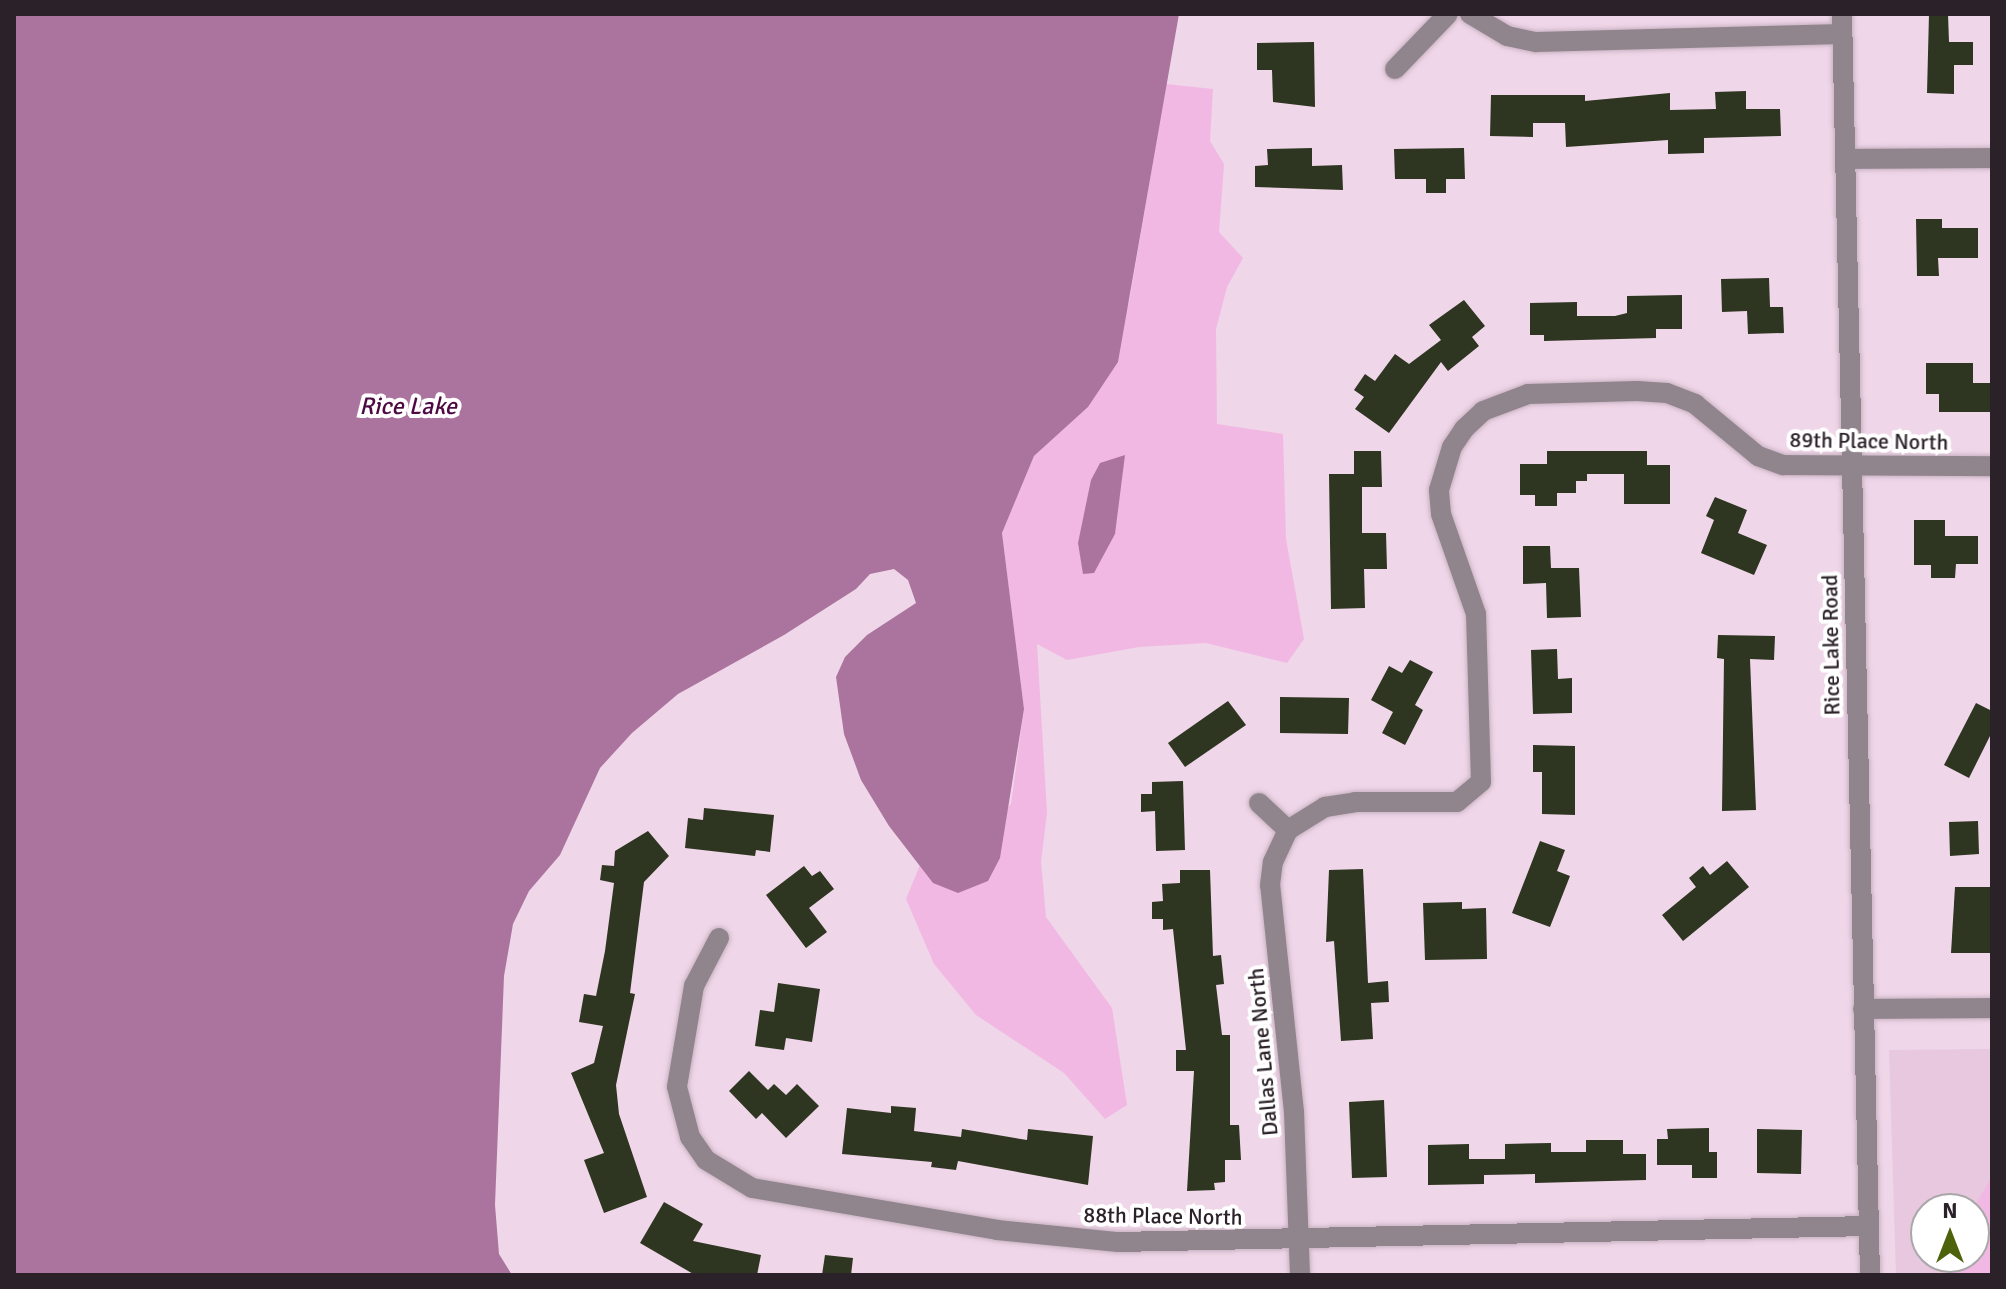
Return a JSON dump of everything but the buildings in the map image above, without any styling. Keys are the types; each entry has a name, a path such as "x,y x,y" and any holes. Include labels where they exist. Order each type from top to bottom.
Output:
{"street":[{"path":"1395,69 1448,14"},
{"path":"1470,14 1507,36 1536,42 1842,24"},
{"name":"Rice Lake Road","path":"1842,24 1870,1275"},
{"path":"1845,159 1992,158"},
{"name":"89th Place North","path":"1288,830 1340,804 1457,802 1471,796 1481,782 1476,614 1441,514 1439,490 1452,447 1464,429 1483,411 1528,394 1667,393 1695,404 1758,456 1783,465 1851,468 1992,466"},
{"path":"1259,803 1288,830"},
{"name":"Dallas Lane North","path":"1288,830 1273,862 1270,885 1294,1112 1300,1275"},
{"name":"88th Place North","path":"719,938 694,986 677,1087 690,1137 728,1177 781,1195 1052,1238 1299,1242 1868,1226"},
{"path":"1863,1009 1992,1008"}],"shaded area":[{"path":"1166,84 1213,89 1210,141 1224,164 1219,232 1243,258 1227,287 1216,329 1217,424 1283,434 1286,539 1304,639 1287,663 1206,643 1139,647 1067,660 1037,644 1047,813 1041,862 1046,917 1112,1008 1127,1105 1105,1119 1064,1073 976,1015 934,964 906,899 920,865 933,883 1011,804 1024,709 1002,533 1034,456 1088,407 1129,303"},
{"path":"1992,1049 1992,1275 1896,1275 1889,1050"},
{"path":"1992,1176 1992,1275 1952,1275 1990,1273 1990,1193 1982,1193"}],"water":[{"name":"Rice Lake","path":"14,14 1179,14 1118,362 1088,407 1034,456 1002,533 1024,709 1000,858 988,881 958,893 933,883 889,826 861,780 844,734 836,677 845,657 867,635 916,603 908,580 894,569 870,574 856,589 784,635 678,694 632,733 600,768 560,855 529,891 513,924 504,976 495,1205 499,1254 512,1275 14,1275"},
{"path":"1125,455 1115,534 1094,573 1083,574 1078,543 1091,480 1100,463"}]}
